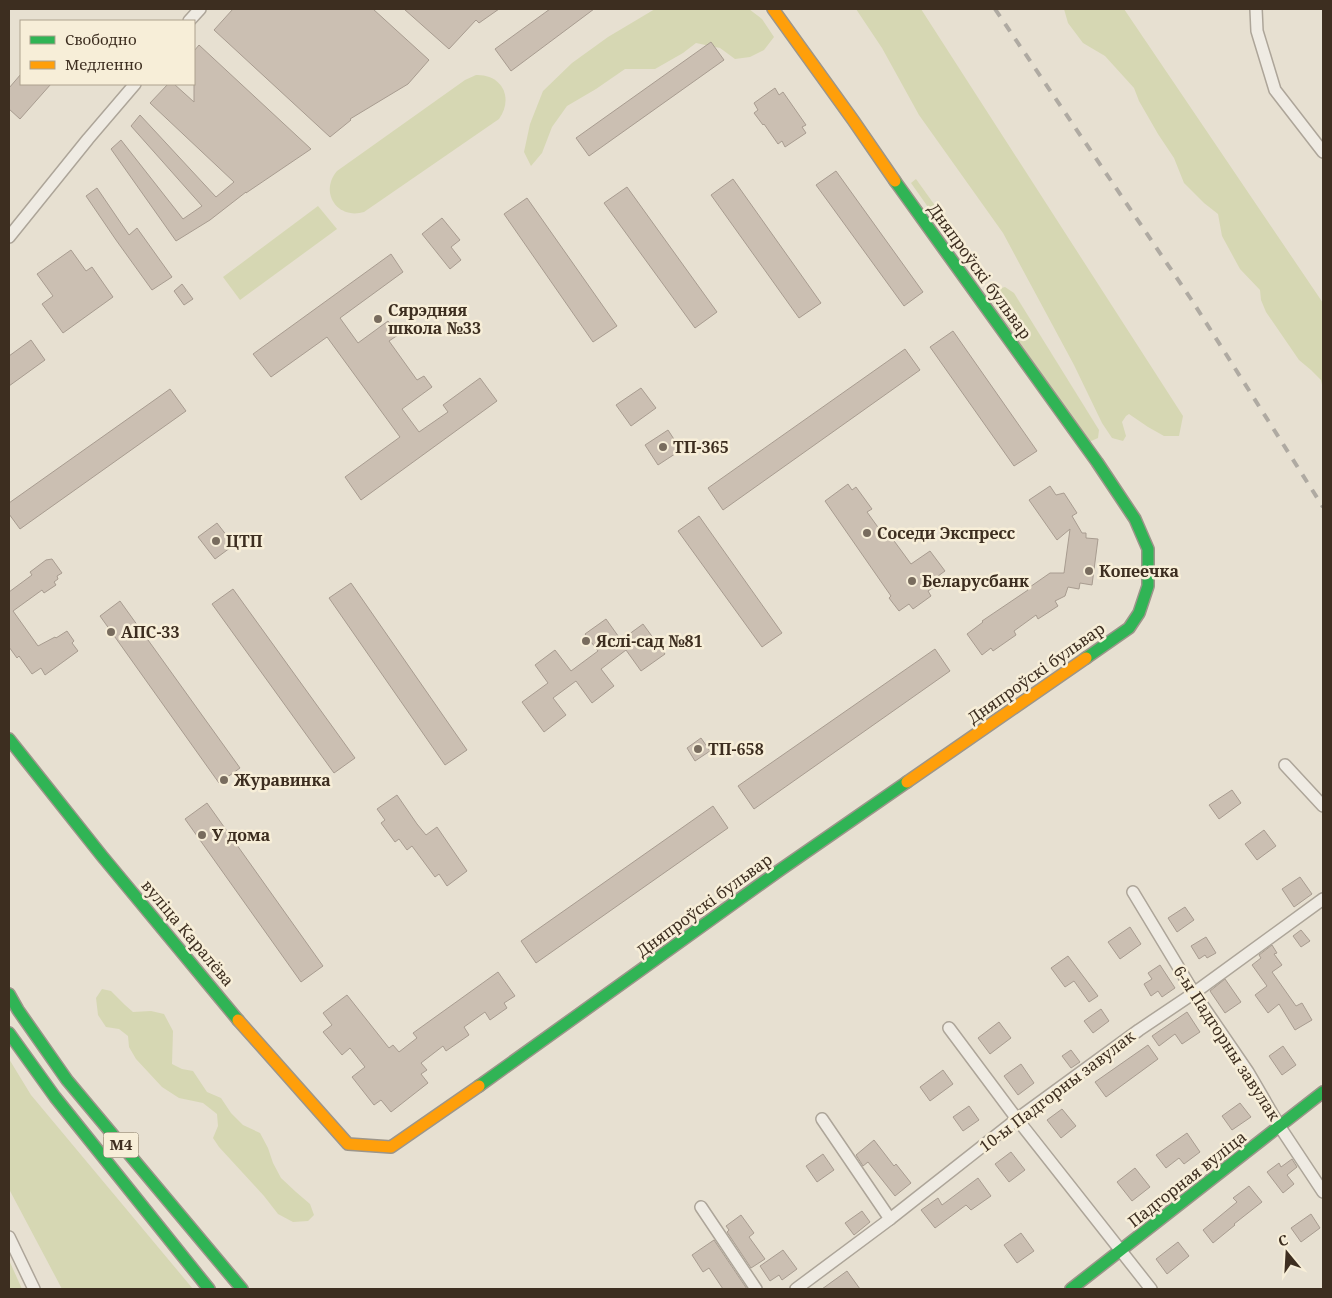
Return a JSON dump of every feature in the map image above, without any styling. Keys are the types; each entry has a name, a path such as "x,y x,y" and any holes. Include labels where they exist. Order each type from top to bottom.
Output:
{"street":[{"path":"190,20 200,9"},
{"name":"Дняпроўскі бульвар","path":"348,1144 391,1148 780,870 1129,628 1139,612 1148,586 1148,550 1135,519 1097,462 773,9"},
{"path":"1256,9 1257,31 1275,90 1323,152"},
{"path":"9,237 134,85"},
{"name":"вуліца Каралёва","path":"9,739 102,856 252,1037 348,1144"},
{"path":"1285,765 1323,806"},
{"name":"6-ы Падгорны завулак","path":"1133,892 1194,993 1248,1072 1280,1127 1323,1192"},
{"name":"10-ы Падгорны завулак","path":"796,1289 890,1219 1017,1119 1323,899"},
{"name":"М4","path":"9,994 67,1080 242,1289"},
{"path":"949,1028 1017,1119 1151,1289"},
{"name":"М4","path":"9,1034 55,1097 209,1289"},
{"name":"Падгорная вуліца","path":"1071,1289 1121,1252 1323,1092"},
{"path":"822,1119 890,1219"},
{"path":"701,1207 756,1289"},
{"path":"9,1237 34,1289"}],"green space":[{"path":"655,9 749,9 762,19 774,37 764,50 750,57 735,59 720,48 696,43 655,69 625,69 567,106 552,127 542,153 531,166 524,152 530,124 543,91 572,63 608,37"},
{"path":"856,9 921,9 1183,416 1179,436 1164,436 1129,414 1122,422 1126,436 1123,441 1112,438 1102,423 1074,365 1003,233 919,115 882,48"},
{"path":"1064,9 1124,9 1323,303 1323,390 1321,380 1299,360 1266,312 1261,300 1260,290 1240,269 1222,236 1218,214 1184,183 1174,158 1139,101 1134,88 1105,56 1083,43 1068,23"},
{"path":"476,75 493,78 503,89 505,103 499,119 364,212 346,212 339,208 331,195 330,187 337,171 465,80"},
{"path":"916,179 964,246 957,248 911,183"},
{"path":"318,206 337,229 240,300 223,277"},
{"path":"1005,287 1014,293 1099,430 1098,438 1089,442 991,301 994,290"},
{"path":"102,989 111,991 133,1012 151,1011 164,1014 173,1031 172,1064 182,1069 193,1071 207,1092 221,1098 231,1113 243,1125 260,1133 281,1178 310,1204 314,1215 308,1221 293,1222 278,1214 213,1138 218,1126 217,1114 203,1103 179,1098 162,1087 136,1059 129,1047 128,1036 119,1029 106,1027 98,1015 96,998"},
{"path":"9,1059 31,1095 193,1289 62,1289 9,1189"},
{"path":"9,1260 22,1289 9,1289"}],"building":[{"path":"233,9 373,9 429,60 408,84 350,119 330,137 214,30"},
{"path":"404,9 499,9 479,23 476,20 449,49"},
{"path":"550,9 594,9 511,71 495,49"},
{"path":"711,42 724,60 589,156 576,138"},
{"path":"199,45 311,149 246,192 210,220 176,241 111,149 121,140 183,219 202,206 131,126 140,115 216,197 234,182 150,103 167,85 175,85 194,102 195,50"},
{"path":"20,75 20,85 50,85 20,119 9,109 9,88"},
{"path":"775,88 779,95 783,92 806,125 802,127 806,133 785,147 782,141 778,144 754,113 758,110 754,103"},
{"path":"836,171 923,292 904,306 816,185"},
{"path":"733,179 821,303 799,318 711,195"},
{"path":"627,187 717,312 695,328 604,203"},
{"path":"97,188 129,235 137,228 172,277 152,290 86,196"},
{"path":"527,198 617,326 593,342 504,214"},
{"path":"442,218 460,240 451,247 461,260 450,269 422,234"},
{"path":"71,250 86,271 92,267 113,297 63,333 42,304 53,296 37,274"},
{"path":"391,254 403,272 340,318 358,343 388,321 398,335 389,341 417,380 424,376 432,387 402,409 419,432 448,412 443,405 480,378 497,401 361,500 345,477 400,437 327,337 271,377 253,354"},
{"path":"182,284 193,299 184,305 174,291"},
{"path":"953,331 1037,451 1014,466 930,347"},
{"path":"31,340 45,360 9,386 9,356"},
{"path":"905,349 920,370 723,510 708,488"},
{"path":"641,388 656,408 631,426 616,405"},
{"path":"170,389 186,411 20,529 9,514 9,503"},
{"name":"ТП-365","path":"668,430 681,450 658,465 645,445"},
{"path":"848,484 852,490 856,487 872,509 867,512 885,537 889,534 911,564 930,551 945,571 934,579 938,584 928,591 931,596 913,609 909,604 899,611 889,598 891,596 825,501"},
{"path":"1050,486 1056,495 1064,493 1077,513 1072,516 1082,533 1086,533 1086,538 1098,539 1092,585 1080,583 1079,589 1068,587 1065,596 1055,601 1058,606 1038,619 1036,615 1014,631 1016,635 993,651 991,648 982,655 967,634 982,621 1050,573 1064,573 1070,529 1057,540 1029,500"},
{"path":"699,516 782,633 762,647 678,531"},
{"name":"ЦТП","path":"217,523 234,545 215,559 198,537"},
{"path":"52,559 62,573 57,576 58,579 54,582 56,585 44,593 42,590 13,611 38,646 67,631 78,651 45,675 41,668 32,674 19,656 17,658 9,647 9,592 32,575 30,572 46,560"},
{"path":"351,583 467,750 445,765 329,598"},
{"path":"233,589 355,758 334,773 212,604"},
{"path":"120,601 240,768 219,783 100,616"},
{"path":"606,619 621,640 643,624 665,654 641,671 626,650 601,669 614,686 592,703 576,681 553,698 566,715 544,732 522,702 548,683 535,665 555,650 571,671 598,651 585,634"},
{"path":"935,649 950,671 754,809 738,786"},
{"name":"ТП-658","path":"701,738 710,751 695,761 687,748"},
{"path":"1232,790 1241,803 1219,819 1209,805"},
{"path":"397,795 426,835 437,827 467,871 447,886 439,874 435,877 412,846 407,850 399,839 395,842 381,823 385,820 377,809"},
{"path":"207,803 323,966 301,982 185,819"},
{"path":"713,806 728,828 536,963 521,941"},
{"path":"1264,830 1276,846 1257,860 1245,844"},
{"path":"1300,877 1312,894 1294,907 1282,889"},
{"path":"1185,907 1194,920 1177,932 1168,918"},
{"path":"1130,927 1141,944 1120,959 1108,942"},
{"path":"1301,930 1310,941 1301,947 1293,936"},
{"path":"1206,937 1216,953 1207,958 1205,955 1199,959 1191,946"},
{"path":"1272,945 1277,953 1274,954 1282,965 1272,972 1296,1006 1302,1003 1312,1020 1295,1030 1279,1004 1268,1013 1255,995 1267,986 1252,965 1261,958 1259,955"},
{"path":"1068,956 1098,996 1089,1002 1074,981 1065,987 1051,968"},
{"path":"1160,965 1175,988 1162,997 1158,991 1151,996 1144,984 1152,979 1148,973"},
{"path":"498,972 515,996 504,1003 507,1008 490,1020 485,1012 464,1027 469,1035 446,1051 443,1046 421,1063 427,1070 421,1074 428,1083 391,1112 381,1100 374,1105 352,1077 365,1067 350,1048 342,1055 323,1032 332,1025 323,1013 347,995 389,1048 393,1045 399,1052 417,1038 413,1033"},
{"path":"1225,979 1241,1002 1225,1013 1210,991"},
{"path":"1101,1009 1109,1021 1093,1033 1084,1021"},
{"path":"1187,1012 1200,1032 1182,1044 1175,1034 1159,1046 1152,1036"},
{"path":"999,1022 1011,1038 990,1054 978,1038"},
{"path":"1148,1045 1158,1059 1106,1097 1095,1082"},
{"path":"1283,1046 1296,1065 1282,1075 1269,1056"},
{"path":"1071,1050 1080,1062 1071,1068 1062,1056"},
{"path":"1021,1064 1034,1083 1018,1095 1004,1076"},
{"path":"943,1070 953,1084 930,1101 920,1087"},
{"path":"1240,1103 1251,1117 1232,1130 1222,1116"},
{"path":"969,1106 979,1120 963,1131 953,1117"},
{"path":"1062,1109 1076,1126 1061,1138 1047,1120"},
{"path":"1187,1133 1200,1152 1184,1164 1179,1158 1166,1168 1156,1155"},
{"path":"874,1140 894,1166 896,1164 911,1183 895,1196 868,1162 863,1166 856,1155"},
{"path":"1011,1152 1025,1170 1009,1182 995,1164"},
{"path":"823,1154 834,1170 817,1182 806,1166"},
{"path":"1292,1159 1297,1167 1287,1175 1294,1184 1283,1193 1267,1172 1279,1163 1281,1167"},
{"path":"1135,1168 1150,1187 1132,1201 1117,1182"},
{"path":"978,1178 991,1196 971,1210 966,1205 935,1228 921,1210 938,1198 942,1205"},
{"path":"1249,1186 1262,1202 1213,1243 1203,1230 1237,1202 1233,1198"},
{"path":"862,1211 870,1222 854,1235 845,1223"},
{"path":"1311,1214 1320,1228 1301,1242 1291,1228"},
{"path":"741,1215 754,1233 749,1237 765,1259 751,1268 727,1232 729,1230 726,1226"},
{"path":"1021,1233 1034,1251 1017,1263 1004,1245"},
{"path":"714,1240 747,1289 723,1289 709,1268 703,1272 692,1255"},
{"path":"1178,1242 1189,1256 1167,1274 1156,1259"},
{"path":"783,1250 797,1269 782,1280 779,1275 770,1281 760,1266"},
{"path":"847,1271 860,1289 822,1289"}],"railway":[{"path":"995,9 1191,299 1323,507"}],"traffic: fast":[{"path":"895,181 1097,462 1135,519 1148,549 1148,586 1139,613 1129,628 1086,658"},
{"path":"9,739 102,856 238,1020"},
{"path":"479,1086 780,870 907,782"},
{"path":"9,994 67,1080 242,1289"},
{"path":"9,1033 55,1097 209,1289"},
{"path":"1071,1289 1323,1092"}],"traffic: slow":[{"path":"773,9 895,181"},
{"path":"907,782 1086,658"},
{"path":"238,1020 348,1144 391,1147 479,1086"}],"place":[{"name":"Сярэдняя школа №33","path":"378,319"},
{"name":"ТП-365","path":"663,447"},
{"name":"Соседи Экспресс","path":"867,533"},
{"name":"ЦТП","path":"216,541"},
{"name":"Копеечка","path":"1089,571"},
{"name":"Беларусбанк","path":"912,581"},
{"name":"АПС-33","path":"111,632"},
{"name":"Яслі-сад №81","path":"586,641"},
{"name":"ТП-658","path":"698,749"},
{"name":"Журавинка","path":"224,780"},
{"name":"У дома","path":"202,835"}]}
